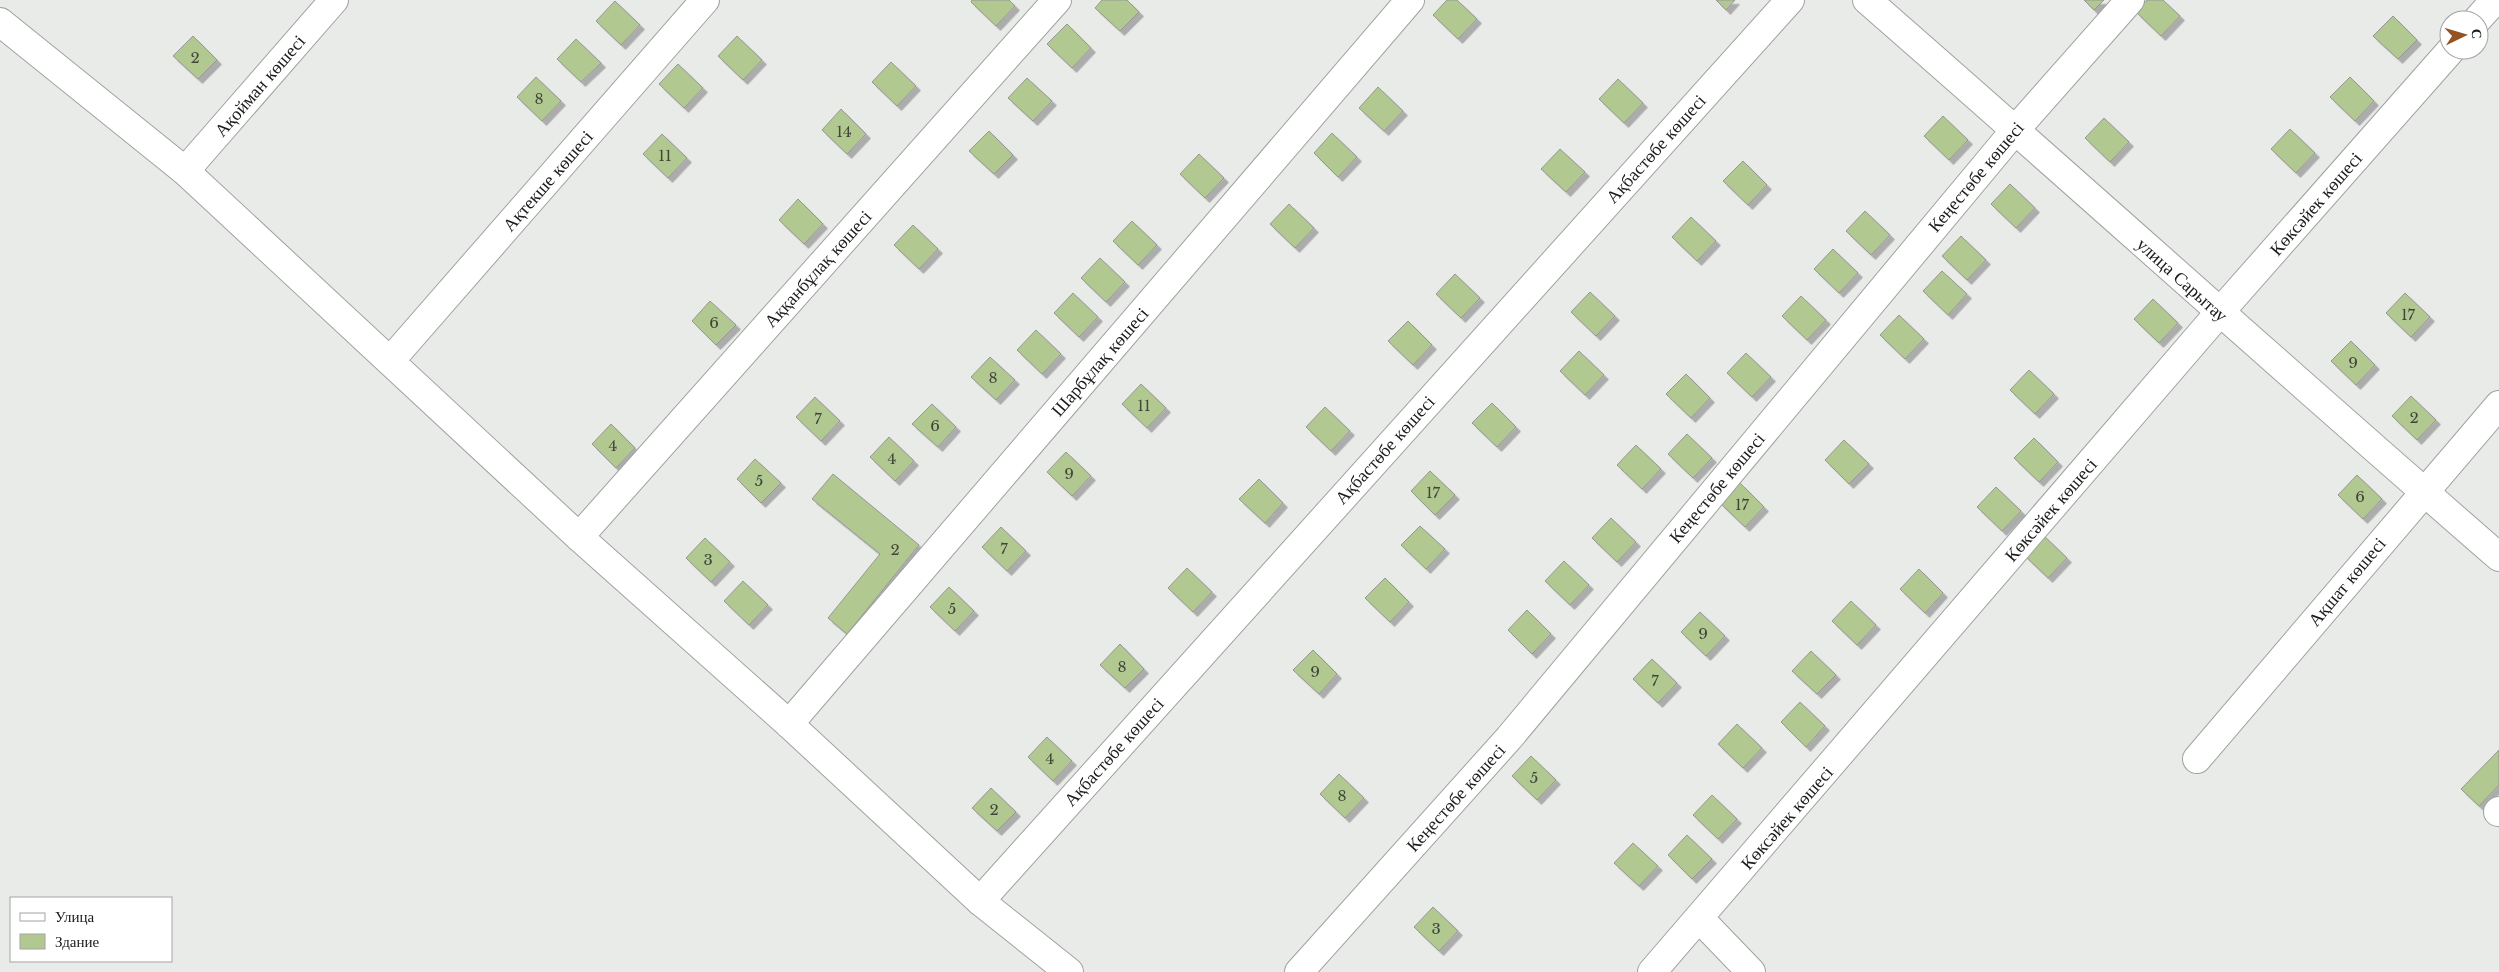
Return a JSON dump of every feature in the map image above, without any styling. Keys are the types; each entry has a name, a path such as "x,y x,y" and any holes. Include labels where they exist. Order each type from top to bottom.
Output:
{"street":[{"name":"Ақойман көшесі","path":"185,171 334,0"},
{"name":"Ақтекше көшесі","path":"390,361 705,0"},
{"name":"Аққанбұлақ көшесі","path":"579,537 1057,0"},
{"name":"Шарбұлақ көшесі","path":"789,724 1410,0"},
{"name":"Ақбастөбе көшесі","path":"980,901 1790,0"},
{"name":"улица Сарытау","path":"1867,0 2016,130 2219,313 2499,557"},
{"name":"Кеңестөбе көшесі","path":"1299,972 1509,738 2016,130 2130,0"},
{"path":"2486,10 2495,0"},
{"path":"0,22 185,171 579,537 789,724 980,901 1069,972"},
{"name":"Көксәйек көшесі","path":"1652,972 1700,919 2219,313 2442,60"},
{"name":"Ақшат көшесі","path":"2197,759 2499,405"},
{"path":"1700,919 1751,972"}],"building":[{"path":"972,0 1009,0 1015,6 996,26 971,2"},
{"path":"1102,0 1127,0 1139,12 1120,31 1095,8"},
{"path":"1447,0 1457,0 1477,19 1458,39 1433,15"},
{"path":"1716,0 1735,0 1726,10"},
{"path":"2084,0 2104,0 2094,10"},
{"path":"2147,0 2163,0 2180,16 2161,36 2136,12"},
{"path":"615,1 640,25 621,45 596,21"},
{"path":"2393,16 2417,40 2398,59 2373,36"},
{"path":"1067,24 1091,48 1072,68 1047,44"},
{"path":"193,36 217,60 198,79 173,56"},
{"path":"737,36 762,60 743,80 718,56"},
{"path":"576,39 601,63 581,82 557,59"},
{"path":"891,62 916,86 897,106 872,82"},
{"path":"678,64 703,88 684,108 659,84"},
{"path":"536,77 561,101 542,121 517,97"},
{"path":"2350,77 2374,101 2355,121 2330,97"},
{"path":"1027,78 1052,101 1033,121 1008,98"},
{"path":"1618,79 1643,103 1624,123 1599,99"},
{"path":"1378,87 1403,111 1384,131 1359,108"},
{"path":"841,109 866,134 847,154 822,130"},
{"path":"1943,116 1968,140 1949,160 1924,136"},
{"path":"2104,118 2129,142 2110,162 2085,138"},
{"path":"2290,129 2315,153 2296,173 2271,149"},
{"path":"989,131 1013,155 994,174 969,151"},
{"path":"1332,133 1357,157 1338,177 1314,153"},
{"path":"662,134 687,158 668,178 643,154"},
{"path":"1560,149 1585,172 1566,192 1541,169"},
{"path":"1199,154 1224,178 1205,198 1180,174"},
{"path":"1743,161 1767,185 1748,205 1723,181"},
{"path":"2010,184 2035,208 2016,228 1991,204"},
{"path":"798,199 823,224 804,244 779,220"},
{"path":"1289,204 1314,228 1295,248 1270,224"},
{"path":"1865,211 1890,235 1871,255 1846,231"},
{"path":"1691,217 1716,241 1697,261 1672,237"},
{"path":"1132,221 1157,245 1138,265 1113,241"},
{"path":"913,225 938,249 919,269 894,245"},
{"path":"1961,236 1986,260 1967,280 1942,256"},
{"path":"1833,249 1858,273 1839,293 1814,269"},
{"path":"1100,258 1125,282 1106,302 1081,278"},
{"path":"1942,271 1967,294 1948,315 1923,291"},
{"path":"1455,274 1480,298 1461,318 1436,294"},
{"path":"1590,292 1615,316 1596,336 1571,312"},
{"path":"1073,293 1098,317 1079,337 1054,313"},
{"path":"2405,293 2430,317 2411,337 2386,313"},
{"path":"1801,296 1826,320 1807,340 1782,316"},
{"path":"2153,299 2178,323 2159,343 2134,319"},
{"path":"710,301 736,325 716,345 692,321"},
{"path":"1899,315 1924,339 1905,359 1880,335"},
{"path":"1408,321 1432,345 1413,365 1388,341"},
{"path":"1036,330 1061,354 1042,374 1017,350"},
{"path":"2351,341 2375,365 2356,385 2331,361"},
{"path":"1579,351 1604,375 1585,395 1560,371"},
{"path":"1746,353 1771,377 1752,397 1727,373"},
{"path":"990,357 1015,380 996,400 971,377"},
{"path":"2029,370 2054,394 2035,414 2010,390"},
{"path":"1686,374 1710,398 1691,418 1666,394"},
{"path":"1141,384 1166,408 1147,428 1122,404"},
{"path":"2411,396 2436,420 2417,440 2392,416"},
{"path":"815,397 840,421 821,441 796,417"},
{"path":"1492,403 1516,427 1497,447 1472,423"},
{"path":"932,404 956,427 938,447 912,424"},
{"path":"1325,407 1350,431 1331,451 1306,427"},
{"path":"611,424 635,448 616,468 592,444"},
{"path":"1687,434 1712,458 1693,478 1668,454"},
{"path":"889,437 914,461 895,481 870,457"},
{"path":"2034,438 2058,462 2039,482 2014,458"},
{"path":"1844,440 1869,464 1849,484 1825,460"},
{"path":"1636,445 1661,469 1642,489 1617,465"},
{"path":"1066,452 1091,476 1072,496 1047,472"},
{"path":"755,459 781,483 761,503 737,479"},
{"path":"1430,471 1455,495 1435,515 1411,491"},
{"path":"833,474 919,545 847,634 828,618 880,554 812,499"},
{"path":"2357,475 2382,499 2363,519 2338,495"},
{"path":"1259,479 1283,503 1265,523 1239,499"},
{"path":"1740,483 1764,507 1745,527 1720,503"},
{"path":"1996,487 2021,511 2002,531 1977,507"},
{"path":"1611,518 1636,542 1617,562 1592,538"},
{"path":"1420,526 1445,549 1426,569 1401,545"},
{"path":"1001,527 1026,551 1007,571 982,547"},
{"path":"2042,534 2067,558 2048,578 2023,554"},
{"path":"705,538 730,562 711,582 686,558"},
{"path":"1564,561 1589,585 1570,605 1545,581"},
{"path":"1187,568 1212,592 1193,612 1168,588"},
{"path":"1919,569 1943,593 1925,613 1900,589"},
{"path":"1385,578 1409,602 1390,622 1365,598"},
{"path":"743,581 768,605 749,625 724,601"},
{"path":"949,587 974,611 955,631 930,607"},
{"path":"1851,601 1876,625 1857,645 1832,621"},
{"path":"1527,610 1551,634 1532,654 1508,630"},
{"path":"1700,612 1725,636 1706,656 1681,632"},
{"path":"1120,644 1144,669 1125,688 1100,665"},
{"path":"1313,650 1337,674 1319,694 1293,670"},
{"path":"1811,651 1836,675 1817,694 1792,671"},
{"path":"1652,659 1677,683 1658,703 1633,679"},
{"path":"1800,702 1825,726 1806,747 1781,722"},
{"path":"1737,724 1762,748 1743,768 1718,744"},
{"path":"1047,737 1072,761 1053,781 1028,757"},
{"path":"2499,750 2499,785 2479,806 2461,789"},
{"path":"1531,756 1556,780 1537,800 1512,776"},
{"path":"1339,774 1364,798 1345,818 1320,794"},
{"path":"991,788 1016,812 997,831 972,808"},
{"path":"1712,795 1737,819 1718,839 1693,815"},
{"path":"1687,835 1712,859 1692,879 1668,855"},
{"path":"1633,843 1658,866 1639,886 1614,863"},
{"path":"1433,907 1458,931 1439,951 1414,927"}]}
